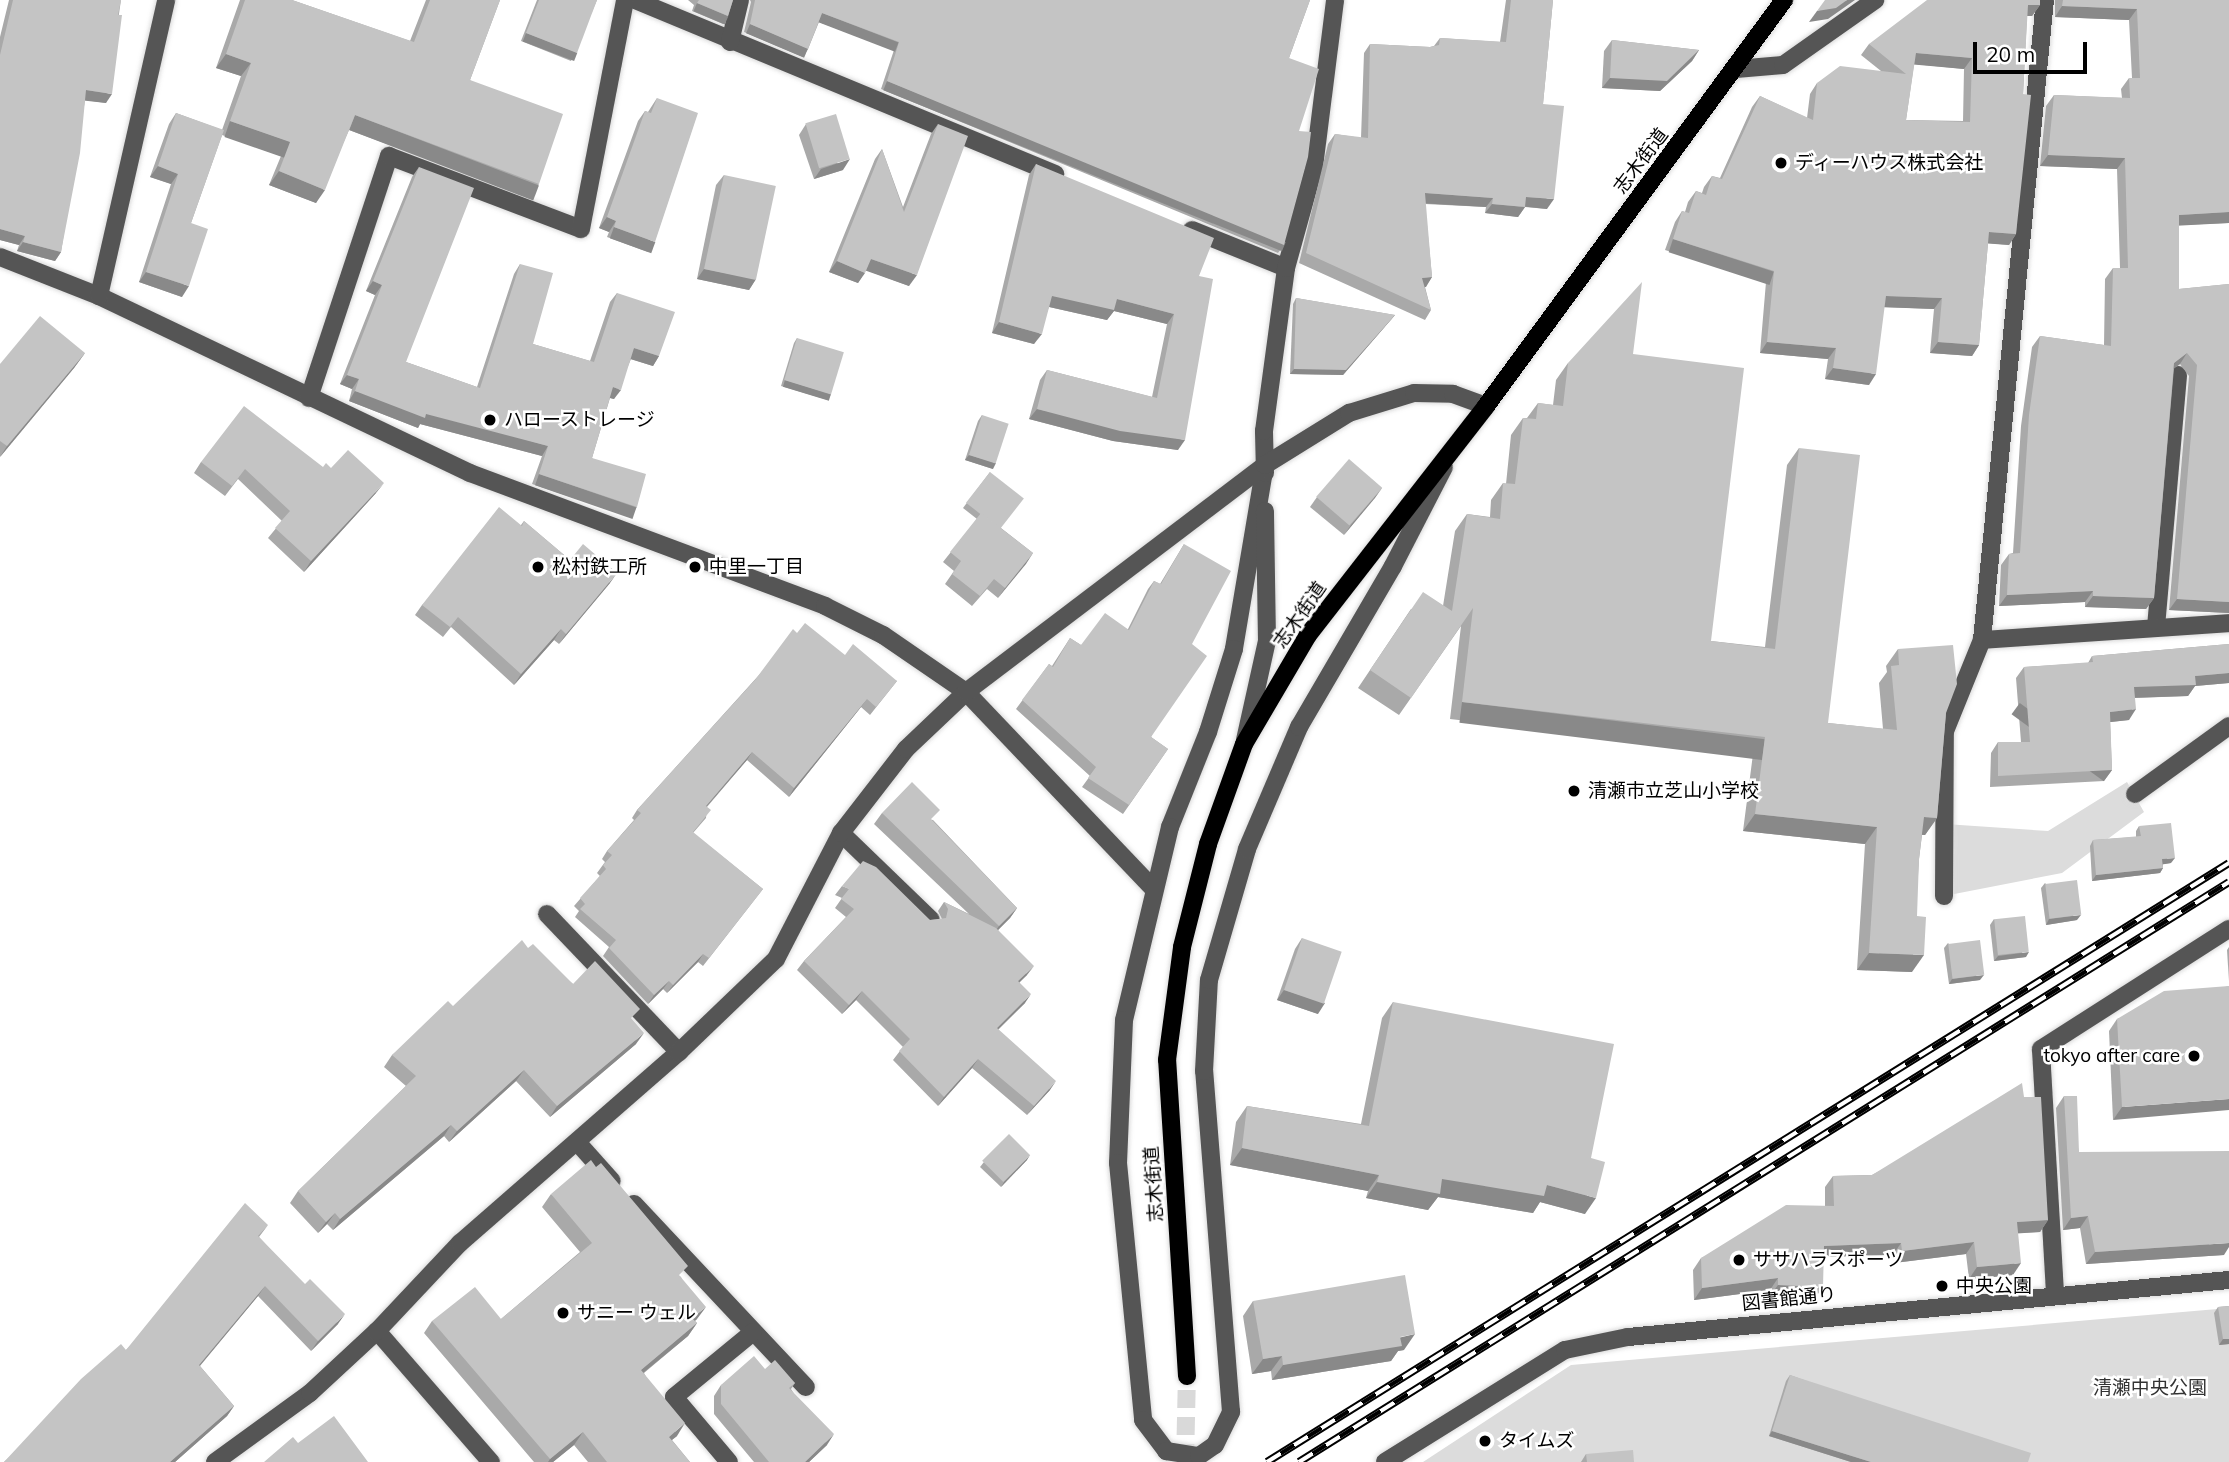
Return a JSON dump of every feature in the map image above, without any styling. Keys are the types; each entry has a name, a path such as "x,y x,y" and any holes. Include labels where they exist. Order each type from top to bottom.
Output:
{"main road":[{"name":"志木街道","path":"1187,1376 1167,1060 1182,947 1208,844 1244,744 1308,635 1486,406 1736,69 1784,0"}],"street":[{"path":"99,296 166,0"},
{"path":"309,398 389,156 580,229 625,0"},
{"path":"635,0 1079,184"},
{"path":"730,41 740,0"},
{"path":"1244,744 1267,640 1264,431 1286,268 1314,167 1335,0"},
{"path":"1736,69 1783,65 1875,0"},
{"path":"1944,896 1945,731 1982,639 2045,0"},
{"path":"1169,220 1286,268"},
{"path":"0,257 99,296 309,398 547,504 825,606 926,659 966,692 1152,887"},
{"path":"2156,627 2178,375"},
{"path":"215,1462 310,1393 377,1331 460,1242 679,1052 776,960 841,832 906,749 966,692 1265,465 1349,413 1414,393 1453,394 1486,406"},
{"path":"1265,465 1234,649 1152,887 1124,1020 1119,1177 1143,1420 1166,1451 1199,1455 1215,1445 1231,1412 1204,1071 1209,980 1247,849 1298,727 1394,566 1456,444"},
{"path":"1982,639 2229,623"},
{"path":"2135,794 2229,726"},
{"path":"841,832 931,920"},
{"path":"547,914 679,1052"},
{"path":"2055,1293 2041,1049 2229,929"},
{"path":"576,1142 806,1387"},
{"name":"図書館通り","path":"1385,1462 1565,1350 1628,1337 2055,1293 2229,1280"},
{"path":"377,1331 491,1462"},
{"path":"729,1462 674,1397 753,1332"}],"green space":[{"path":"2127,782 2144,812 2062,873 1944,896 1945,824 2048,831"},
{"name":"清瀬中央公園","path":"2229,1308 2229,1462 1423,1462 1571,1365"}],"building":[{"path":"13,0 121,0 118,15 122,15 112,94 86,90 80,153 61,252 23,242 25,236 0,229 0,55"},
{"path":"245,0 292,0 414,42 430,0 500,0 470,80 563,114 539,184 355,115 325,190 279,171 290,142 230,121 251,63 226,54"},
{"path":"539,0 597,0 577,53 526,33"},
{"path":"699,0 733,0 728,16 697,3"},
{"path":"755,0 1310,0 1289,58 1319,69 1299,131 1311,132 1308,157 1284,245 887,81 899,42 822,13 808,49 750,24"},
{"path":"1511,0 1553,0 1543,104 1564,106 1554,199 1526,197 1525,207 1492,204 1493,198 1425,193 1432,277 1422,278 1431,310 1306,253 1335,134 1368,138 1370,44 1430,47 1439,45 1440,38 1506,42"},
{"path":"1825,0 1847,0 1836,8 1817,11"},
{"path":"1927,0 2040,0 2040,5 2028,5 2023,94 2031,95 2016,234 1989,232 1979,345 1938,342 1942,298 1886,296 1876,374 1833,368 1836,348 1767,342 1774,271 1673,239 1682,211 1689,213 1696,191 1706,195 1712,176 1722,179 1760,96 1813,120 1817,83 1840,66 1906,74 1869,44","holes":["1916,53 1972,58 1970,122 1906,120"]},
{"path":"2063,0 2229,0 2229,212 2179,215 2179,289 2229,284 2229,602 2177,599 2197,365 2187,353 2174,363 2154,598 2093,596 2093,591 2007,595 2009,554 2020,553 2029,415 2040,336 2111,346 2113,268 2128,268 2125,158 2048,155 2054,95 2130,98 2129,78 2140,78 2137,9 2062,6"},
{"path":"1612,40 1699,50 1667,81 1610,78"},
{"path":"657,98 698,113 655,242 614,227 616,221 607,217 645,111 651,113"},
{"path":"176,113 224,130 191,223 208,229 189,286 146,272 178,174 158,166"},
{"path":"836,114 850,159 819,168 805,123"},
{"path":"938,124 968,136 917,275 871,259 865,273 837,261 882,149 904,212"},
{"path":"1036,164 1214,238 1199,276 1213,279 1185,440 1120,431 1037,409 1047,370 1157,398 1174,314 1117,299 1114,310 1052,296 1042,334 999,322"},
{"path":"419,167 474,188 406,362 480,388 520,264 553,273 533,344 594,362 617,293 675,312 659,356 634,348 621,390 613,387 592,458 646,474 637,507 539,474 548,446 426,414 425,418 355,391 359,379 347,375 382,285 373,281"},
{"path":"724,175 776,186 756,280 704,269"},
{"path":"1642,282 1633,354 1744,368 1711,641 1775,649 1799,448 1860,455 1828,723 1897,730 1891,666 1899,665 1898,649 1953,645 1957,684 1946,713 1937,818 1924,817 1919,859 1917,916 1926,917 1924,955 1869,953 1877,827 1755,814 1765,737 1462,702 1473,608 1411,698 1370,670 1423,592 1452,611 1467,514 1500,519 1503,483 1515,484 1523,418 1536,419 1538,403 1563,406 1568,363"},
{"path":"1296,298 1395,315 1346,370 1294,369"},
{"path":"40,316 85,353 7,446 0,441 0,364"},
{"path":"797,338 844,352 831,394 784,380"},
{"path":"244,406 323,467 326,463 331,468 348,450 384,483 311,561 275,528 290,511 245,469 232,486 201,462"},
{"path":"982,415 1009,424 996,464 969,455"},
{"path":"1349,459 1382,488 1349,526 1316,497"},
{"path":"990,472 1024,498 1000,529 966,503"},
{"path":"499,507 522,526 524,521 570,560 583,544 617,573 566,634 561,629 521,674 458,617 450,627 422,605"},
{"path":"981,513 1033,553 1005,588 994,579 980,596 952,574 961,561 950,552"},
{"path":"1184,544 1231,571 1192,644 1207,656 1151,737 1168,749 1129,805 1088,778 1096,767 1022,700 1049,664 1053,667 1070,638 1081,645 1105,613 1129,630 1154,581 1161,584"},
{"path":"805,623 845,655 853,644 897,681 876,707 867,699 794,788 752,752 706,806 711,810 693,832 763,889 709,958 703,954 673,985 669,981 654,995 609,948 616,940 580,909 585,904 580,898 606,869 603,865 612,855 607,851 641,813 637,810 755,680 793,629 797,633"},
{"path":"2229,644 2229,673 2195,676 2196,685 2134,687 2136,709 2110,712 2112,770 1998,776 1998,742 2030,742 2024,667 2093,662 2092,656"},
{"path":"912,782 940,810 931,819 1017,908 999,926 882,813"},
{"path":"2171,823 2175,858 2162,859 2163,868 2096,875 2093,840 2141,836 2139,826"},
{"path":"863,861 876,867 930,920 946,918 948,909 944,902 996,928 1034,966 1018,981 1031,994 997,1028 1056,1081 1034,1106 978,1059 944,1097 899,1051 910,1039 862,991 849,1005 804,961 854,909 841,899 849,889 842,886"},
{"path":"2077,880 2081,915 2050,919 2045,884"},
{"path":"2025,916 2029,952 1998,955 1994,919"},
{"path":"1302,938 1342,952 1324,1004 1284,990"},
{"path":"522,940 528,948 533,944 573,984 595,961 640,1009 631,1018 644,1033 557,1106 524,1070 457,1131 451,1125 340,1219 335,1213 326,1222 298,1191 416,1076 392,1055 448,1001 453,1006"},
{"path":"1980,940 1984,975 1953,979 1948,944"},
{"path":"2229,986 2229,1099 2122,1107 2117,1019 2164,991"},
{"path":"1393,1002 1614,1044 1591,1158 1605,1162 1596,1198 1547,1185 1544,1196 1442,1179 1440,1194 1377,1182 1379,1175 1242,1148 1247,1106 1369,1126"},
{"path":"2022,1083 2024,1097 2041,1097 2048,1220 2017,1222 2021,1263 1977,1267 1974,1242 1902,1251 1901,1243 1824,1246 1823,1287 1778,1285 1778,1278 1702,1288 1701,1258 1786,1205 1834,1206 1833,1176 1872,1175"},
{"path":"2064,1096 2077,1096 2079,1152 2229,1151 2229,1243 2095,1252 2088,1216 2071,1218"},
{"path":"1009,1134 1030,1155 1003,1182 982,1161"},
{"path":"591,1160 596,1167 601,1163 688,1266 679,1275 706,1307 692,1318 697,1323 641,1370 685,1423 669,1437 690,1462 607,1462 583,1432 550,1459 432,1321 475,1287 501,1319 592,1243 551,1194"},
{"path":"245,1203 268,1225 258,1236 305,1284 310,1279 345,1314 318,1341 265,1286 199,1365 234,1406 170,1462 4,1462 81,1379 121,1344 126,1350"},
{"path":"1405,1275 1415,1334 1400,1337 1402,1346 1283,1365 1282,1356 1263,1359 1253,1301"},
{"path":"2229,1306 2229,1339 2223,1339 2218,1307"},
{"path":"754,1356 765,1369 775,1360 795,1383 789,1388 834,1434 805,1462 769,1462 721,1404 721,1385"},
{"path":"1790,1375 2031,1453 2028,1462 1871,1462 1772,1431"},
{"path":"334,1416 368,1462 264,1462 293,1437 298,1443"},
{"path":"1633,1450 1634,1462 1587,1462 1586,1454"}],"tunnel":[{"path":"1185,1462 1187,1376"}],"railway":[{"path":"1267,1462 2229,863"},
{"path":"1299,1462 2229,882"}],"place":[{"name":"ディーハウス株式会社","path":"1781,163"},
{"name":"ハローストレージ","path":"490,420"},
{"name":"松村鉄工所","path":"538,567"},
{"name":"中里一丁目","path":"695,567"},
{"name":"清瀬市立芝山小学校","path":"1574,791"},
{"name":"tokyo after care","path":"2194,1056"},
{"name":"ササハラスポーツ","path":"1739,1260"},
{"name":"中央公園","path":"1942,1286"},
{"name":"サニー ウェル","path":"563,1313"},
{"name":"タイムズ","path":"1485,1441"}]}
